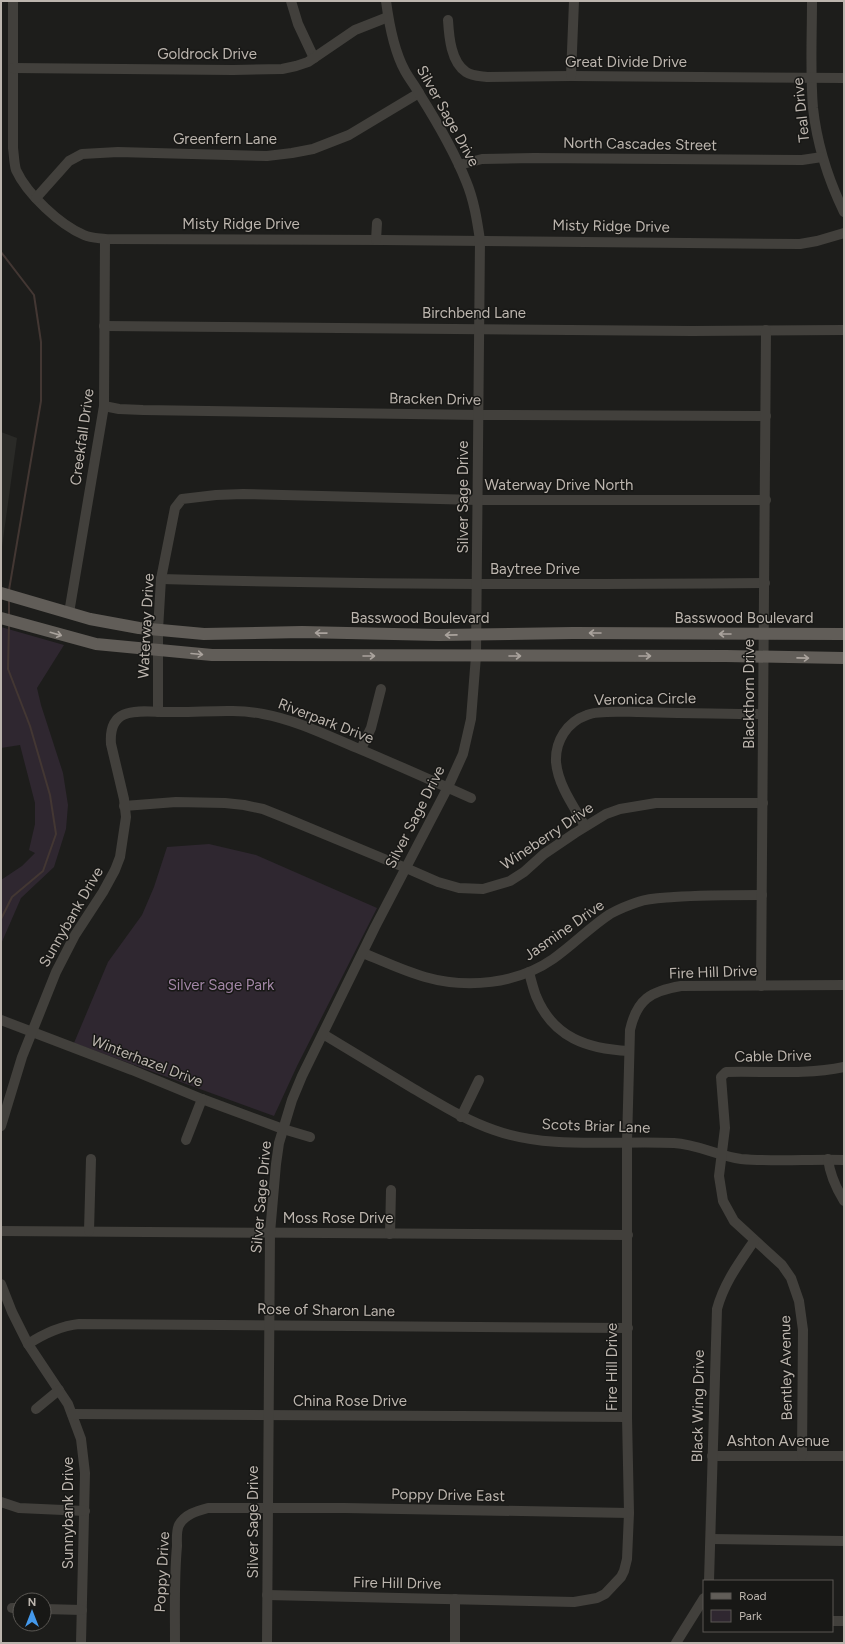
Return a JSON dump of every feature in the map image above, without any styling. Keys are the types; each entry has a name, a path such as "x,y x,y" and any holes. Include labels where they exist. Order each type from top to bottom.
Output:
{"main road":[{"name":"Basswood Boulevard","path":"1,593 69,613 132,627 204,634 302,632 477,634 844,634"},
{"path":"1,618 96,644 212,655 844,658"}],"street":[{"name":"Misty Ridge Drive","path":"13,1 14,160 16,170 29,191 36,198 68,226 83,235 105,240 480,240 800,244 817,242 844,233"},
{"path":"291,1 298,24 314,58"},
{"name":"Silver Sage Drive","path":"266,1643 270,1233 276,1164 283,1129 302,1076 448,787 463,754 471,719 476,656 480,240 471,192 444,136 405,72 398,55 388,16 386,1"},
{"path":"571,76 574,1"},
{"name":"Teal Drive","path":"812,1 812,78 814,115 822,157 844,212"},
{"name":"Goldrock Drive","path":"13,68 233,70 282,68 296,66 314,58 356,30 388,16"},
{"name":"Great Divide Drive","path":"448,20 452,48 460,67 466,73 487,77 571,76 844,78"},
{"name":"Greenfern Lane","path":"36,198 69,161 82,154 118,152 267,156 292,153 318,147 349,135 419,93"},
{"name":"North Cascades Street","path":"459,166 472,161 489,159 802,160 822,157"},
{"path":"376,240 377,223"},
{"name":"Creekfall Drive","path":"69,613 104,406 105,240"},
{"name":"Birchbend Lane","path":"104,326 844,330"},
{"name":"Blackthorn Drive","path":"762,986 766,330"},
{"name":"Bracken Drive","path":"104,406 119,409 143,410 478,415 766,416"},
{"name":"Waterway Drive North","path":"185,499 243,494 478,500 766,500"},
{"name":"Waterway Drive","path":"158,712 158,630 161,579 175,508 178,503 185,499"},
{"name":"Baytree Drive","path":"161,579 314,583 765,583"},
{"path":"361,749 371,728 381,690"},
{"name":"Riverpark Drive","path":"118,718 122,714 132,711 229,711 262,714 285,719 361,749 471,798"},
{"name":"Veronica Circle","path":"585,826 564,787 558,773 556,762 558,745 562,735 577,719 589,714 623,712 764,714"},
{"name":"Sunnybank Drive","path":"1,1126 22,1057 56,972 75,935 115,870 120,857 126,816 124,799 110,737 115,720 118,718"},
{"name":"Wineberry Drive","path":"124,806 176,802 244,805 283,816 438,882 459,888 483,889 510,881 524,872 544,854 585,826 620,809 656,803 763,803"},
{"name":"Jasmine Drive","path":"363,953 407,971 441,982 462,984 496,982 529,972 552,959 610,914 641,901 688,896 762,895"},
{"path":"529,972 539,1002 558,1029 569,1037 589,1045 613,1050 629,1051"},
{"name":"Fire Hill Drive","path":"267,1595 574,1602 598,1598 605,1594 620,1577 627,1559 629,1513 627,1417 627,1142 630,1030 636,1009 651,994 664,988 681,986 844,985"},
{"name":"Winterhazel Drive","path":"1,1020 202,1099 283,1129 310,1137"},
{"name":"Scots Briar Lane","path":"323,1034 461,1117 511,1136 600,1144 627,1142 690,1144 722,1155 768,1161 828,1159 844,1160"},
{"name":"Cable Drive","path":"724,1140 724,1103 720,1081 721,1077 726,1072 795,1073 844,1067"},
{"path":"461,1117 479,1080"},
{"path":"186,1140 202,1099"},
{"name":"Bentley Avenue","path":"724,1140 719,1176 723,1201 734,1221 754,1241 782,1265 791,1278 799,1301 803,1330 802,1456"},
{"path":"89,1231 91,1159"},
{"path":"828,1159 829,1169 835,1186 844,1201"},
{"path":"390,1234 391,1190"},
{"name":"Moss Rose Drive","path":"1,1231 628,1235"},
{"name":"Black Wing Drive","path":"709,1580 716,1309 720,1295 727,1281 754,1241"},
{"name":"Sunnybank Drive","path":"2,1290 28,1344 68,1404 81,1440 86,1473 81,1643"},
{"name":"Rose of Sharon Lane","path":"28,1344 43,1334 64,1326 79,1324 269,1324 628,1328"},
{"path":"36,1408 59,1390"},
{"name":"China Rose Drive","path":"72,1414 627,1417"},
{"name":"Ashton Avenue","path":"712,1456 844,1456"},
{"path":"1,1502 19,1508 85,1511"},
{"name":"Poppy Drive East","path":"268,1507 629,1513"},
{"name":"Poppy Drive","path":"175,1643 176,1558 180,1525 184,1518 194,1512 208,1508 268,1507"},
{"path":"711,1539 844,1540"},
{"path":"455,1599 455,1643"},
{"path":"676,1643 703,1602"},
{"path":"52,1609 82,1610"},
{"path":"833,1621 844,1621"}],"shaded area":[{"path":"1,432 17,438 1,554"}],"green space":[{"path":"1,627 64,645 37,688 63,773 68,805 66,829 54,867 21,898 1,944 1,880 22,866 35,853 29,850 35,824 35,803 20,745 1,748"},
{"name":"Silver Sage Park","path":"209,844 256,855 377,908 297,1066 274,1116 74,1043 108,962 142,915 154,887 167,847"}],"waterway":[{"path":"1,252 34,295 41,342 41,401 9,590"},
{"path":"9,599 9,616"},
{"path":"1,919 12,897 43,871 56,834 50,795 30,726 8,669 9,625"}]}
